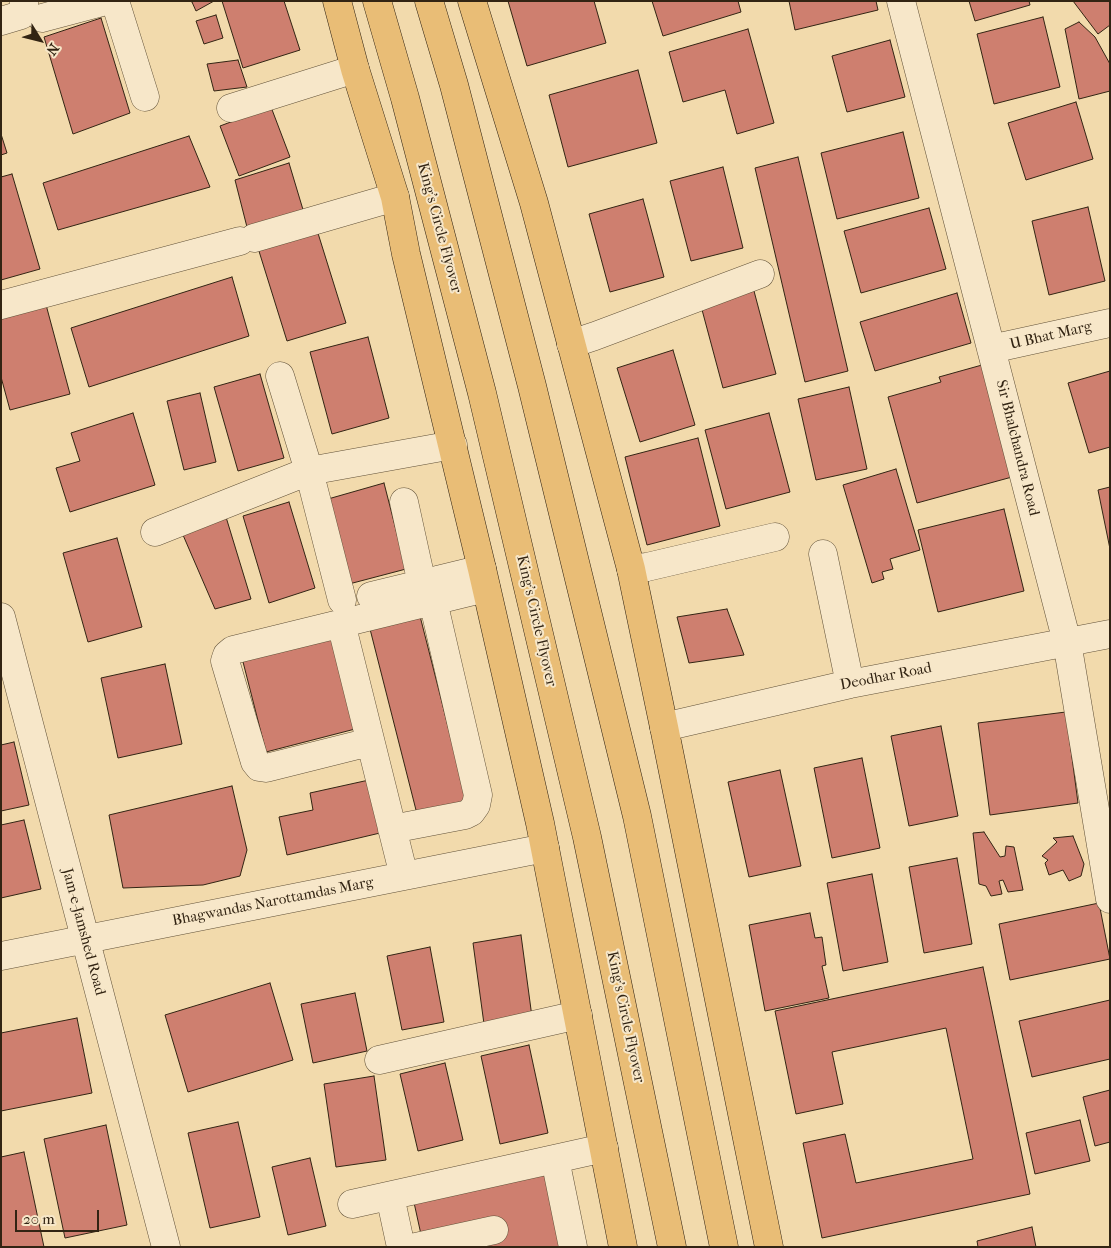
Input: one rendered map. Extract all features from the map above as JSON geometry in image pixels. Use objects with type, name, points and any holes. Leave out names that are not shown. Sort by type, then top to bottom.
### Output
[{"type":"highway","points":[[337,1],[355,69],[394,197],[484,579],[540,823],[623,1247]]},
{"type":"highway","name":"King's Circle Flyover","points":[[377,1],[405,98],[487,412],[587,837],[672,1247]]},
{"type":"highway","points":[[429,1],[456,94],[532,386],[638,816],[724,1247]]},
{"type":"highway","points":[[472,1],[534,203],[631,569],[769,1247]]},
{"type":"street","points":[[1,21],[21,15],[24,11],[106,1]]},
{"type":"street","points":[[115,1],[145,97]]},
{"type":"street","name":"Sir Bhalchandra Road","points":[[901,1],[1067,642],[1110,899]]},
{"type":"street","points":[[231,108],[355,69]]},
{"type":"street","points":[[1,305],[247,240],[394,197]]},
{"type":"street","points":[[571,344],[760,274]]},
{"type":"street","name":"U Bhat Marg","points":[[991,349],[1110,323]]},
{"type":"street","points":[[280,376],[309,471],[370,742],[404,876]]},
{"type":"street","points":[[155,532],[309,471],[453,445]]},
{"type":"street","points":[[392,829],[465,815],[471,812],[476,805],[478,795],[404,502]]},
{"type":"street","points":[[631,569],[647,567],[775,537]]},
{"type":"street","points":[[823,554],[850,684]]},
{"type":"street","points":[[370,742],[266,768],[259,767],[255,762],[225,661],[227,655],[233,650],[342,611],[484,579]]},
{"type":"street","points":[[371,596],[428,593]]},
{"type":"street","name":"Jam-e-Jamshed Road","points":[[2,620],[166,1247]]},
{"type":"street","name":"Deodhar Road","points":[[664,727],[850,684],[1110,634]]},
{"type":"street","name":"Bhagwandas Narottamdas Marg","points":[[1,956],[545,848]]},
{"type":"street","points":[[379,1060],[578,1015]]},
{"type":"street","points":[[352,1204],[604,1148]]},
{"type":"street","points":[[555,1159],[573,1247]]},
{"type":"street","points":[[390,1196],[401,1247]]},
{"type":"street","points":[[416,1247],[494,1230]]},
{"type":"building","points":[[192,1],[214,1],[196,11]]},
{"type":"building","points":[[222,1],[284,1],[300,50],[243,68]]},
{"type":"building","points":[[508,1],[594,1],[606,43],[527,66]]},
{"type":"building","points":[[652,1],[738,1],[741,12],[663,36]]},
{"type":"building","points":[[789,1],[876,1],[878,10],[795,30]]},
{"type":"building","points":[[969,1],[1029,1],[1030,5],[975,21]]},
{"type":"building","points":[[1073,1],[1110,1],[1110,25],[1098,34]]},
{"type":"building","points":[[216,15],[223,38],[204,44],[196,21]]},
{"type":"building","points":[[1043,17],[1060,87],[994,104],[977,34]]},
{"type":"building","points":[[101,18],[130,113],[73,134],[44,37]]},
{"type":"building","points":[[1079,22],[1095,37],[1110,64],[1110,91],[1079,99],[1065,29]]},
{"type":"building","points":[[748,29],[774,123],[737,134],[725,90],[683,102],[669,52]]},
{"type":"building","points":[[890,40],[905,97],[847,112],[832,56]]},
{"type":"building","points":[[238,60],[247,87],[214,91],[207,64]]},
{"type":"building","points":[[638,70],[657,143],[568,167],[549,95]]},
{"type":"building","points":[[1076,102],[1093,159],[1026,180],[1008,123]]},
{"type":"building","points":[[271,107],[290,157],[239,176],[220,126]]},
{"type":"building","points":[[903,132],[919,198],[837,219],[821,153]]},
{"type":"building","points":[[1,134],[7,153],[1,155]]},
{"type":"building","points":[[189,136],[210,187],[58,230],[43,183]]},
{"type":"building","points":[[798,157],[848,371],[805,382],[755,168]]},
{"type":"building","points":[[289,163],[304,213],[248,231],[235,180]]},
{"type":"building","points":[[723,167],[743,248],[691,261],[670,181]]},
{"type":"building","points":[[12,174],[40,269],[1,280],[1,177]]},
{"type":"building","points":[[643,199],[664,277],[610,292],[589,214]]},
{"type":"building","points":[[1088,207],[1105,281],[1049,295],[1032,221]]},
{"type":"building","points":[[929,208],[946,269],[861,293],[844,231]]},
{"type":"building","points":[[317,230],[346,323],[287,341],[258,248]]},
{"type":"building","points":[[232,277],[249,336],[89,387],[71,328]]},
{"type":"building","points":[[754,291],[776,374],[723,388],[701,306]]},
{"type":"building","points":[[957,293],[971,343],[875,371],[860,322]]},
{"type":"building","points":[[45,301],[70,394],[10,410],[1,377],[1,313]]},
{"type":"building","points":[[368,337],[389,418],[332,434],[310,352]]},
{"type":"building","points":[[673,350],[695,425],[640,442],[617,368]]},
{"type":"building","points":[[982,365],[1012,477],[917,503],[888,397],[941,382],[939,377]]},
{"type":"building","points":[[1110,371],[1110,447],[1089,453],[1068,383]]},
{"type":"building","points":[[260,374],[284,458],[238,471],[214,387]]},
{"type":"building","points":[[849,387],[867,469],[816,480],[798,399]]},
{"type":"building","points":[[200,393],[216,462],[184,470],[167,401]]},
{"type":"building","points":[[133,413],[155,485],[70,512],[56,468],[80,461],[71,433]]},
{"type":"building","points":[[769,413],[790,492],[726,509],[705,430]]},
{"type":"building","points":[[698,438],[720,526],[647,545],[625,457]]},
{"type":"building","points":[[896,469],[920,550],[890,559],[893,569],[882,572],[884,579],[872,583],[843,485]]},
{"type":"building","points":[[384,483],[406,569],[349,584],[328,499]]},
{"type":"building","points":[[1110,487],[1110,549],[1098,490]]},
{"type":"building","points":[[289,502],[315,588],[269,603],[243,516]]},
{"type":"building","points":[[1004,509],[1024,591],[938,612],[918,530]]},
{"type":"building","points":[[226,517],[251,599],[215,609],[183,535]]},
{"type":"building","points":[[117,538],[142,627],[88,642],[63,553]]},
{"type":"building","points":[[727,609],[744,655],[689,663],[677,617]]},
{"type":"building","points":[[420,616],[467,801],[417,814],[370,629]]},
{"type":"building","points":[[333,629],[359,728],[266,752],[241,654]]},
{"type":"building","points":[[165,664],[182,744],[118,758],[101,678]]},
{"type":"building","points":[[1066,712],[1078,803],[990,815],[978,723]]},
{"type":"building","points":[[941,726],[958,816],[909,826],[891,736]]},
{"type":"building","points":[[14,742],[29,805],[1,811],[1,745]]},
{"type":"building","points":[[862,758],[880,848],[832,858],[814,768]]},
{"type":"building","points":[[780,770],[801,866],[749,877],[728,782]]},
{"type":"building","points":[[369,780],[380,833],[287,855],[279,817],[313,810],[310,793]]},
{"type":"building","points":[[232,786],[247,850],[240,876],[203,885],[123,888],[109,815]]},
{"type":"building","points":[[24,820],[41,889],[1,898],[1,825]]},
{"type":"building","points":[[984,832],[1000,857],[1005,856],[1006,846],[1014,847],[1023,890],[1008,892],[1003,880],[999,881],[1002,894],[991,896],[986,886],[979,884],[973,833]]},
{"type":"building","points":[[1073,836],[1084,864],[1081,876],[1069,881],[1063,870],[1049,875],[1045,863],[1048,860],[1042,856],[1057,842],[1053,838]]},
{"type":"building","points":[[957,858],[972,944],[924,953],[909,867]]},
{"type":"building","points":[[872,874],[888,962],[843,971],[827,883]]},
{"type":"building","points":[[1099,903],[1110,959],[1010,980],[999,924]]},
{"type":"building","points":[[810,913],[815,938],[822,937],[826,965],[822,966],[829,998],[765,1011],[749,925]]},
{"type":"building","points":[[521,935],[532,1017],[484,1024],[473,943]]},
{"type":"building","points":[[430,947],[444,1022],[402,1030],[387,956]]},
{"type":"building","points":[[983,967],[1030,1194],[822,1238],[803,1143],[845,1134],[856,1183],[973,1159],[946,1028],[832,1052],[843,1104],[796,1114],[775,1011]]},
{"type":"building","points":[[270,983],[293,1060],[188,1092],[165,1015]]},
{"type":"building","points":[[355,993],[367,1051],[313,1063],[301,1004]]},
{"type":"building","points":[[1110,1000],[1110,1059],[1032,1077],[1019,1021]]},
{"type":"building","points":[[77,1018],[92,1093],[1,1111],[1,1033]]},
{"type":"building","points":[[529,1045],[548,1133],[500,1144],[481,1056]]},
{"type":"building","points":[[445,1063],[463,1140],[418,1151],[400,1074]]},
{"type":"building","points":[[374,1076],[386,1160],[336,1167],[324,1084]]},
{"type":"building","points":[[1110,1090],[1110,1142],[1095,1146],[1083,1097]]},
{"type":"building","points":[[1080,1120],[1090,1161],[1035,1174],[1026,1133]]},
{"type":"building","points":[[238,1122],[260,1217],[210,1228],[188,1133]]},
{"type":"building","points":[[106,1125],[127,1225],[65,1238],[44,1139]]},
{"type":"building","points":[[24,1152],[44,1247],[1,1247],[1,1157]]},
{"type":"building","points":[[310,1158],[326,1226],[288,1235],[272,1167]]},
{"type":"building","points":[[544,1169],[561,1247],[454,1247],[422,1239],[413,1198]]},
{"type":"building","points":[[1032,1227],[1036,1247],[978,1247],[977,1241]]}]
